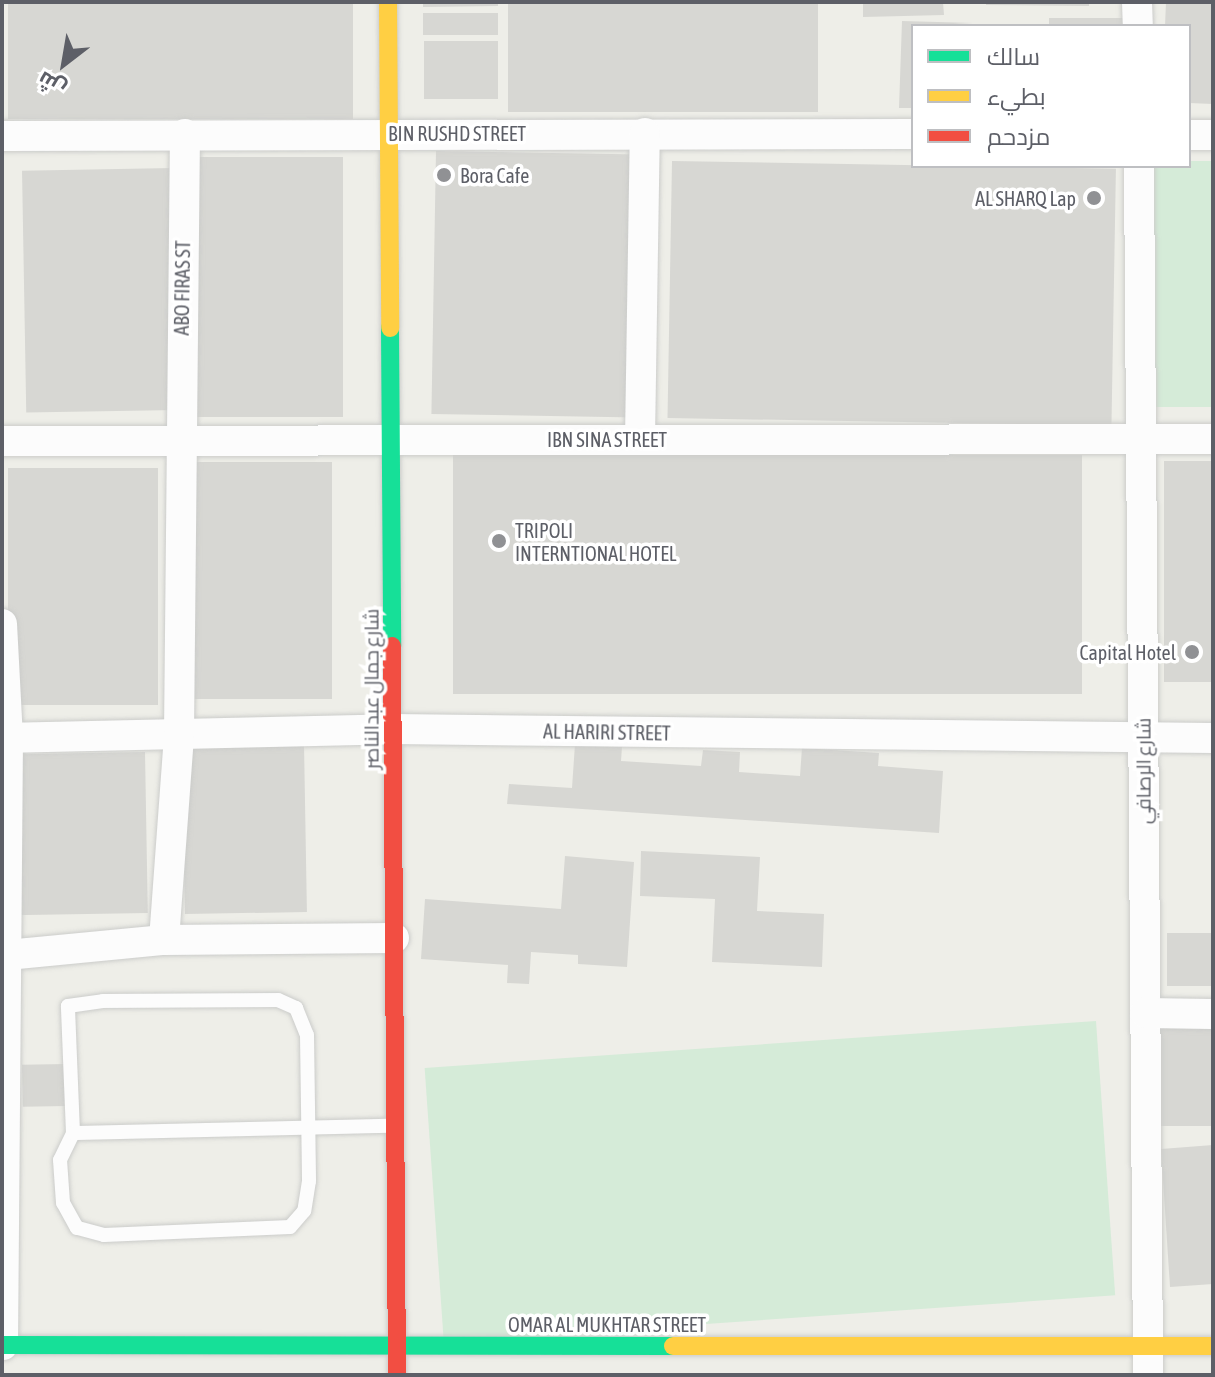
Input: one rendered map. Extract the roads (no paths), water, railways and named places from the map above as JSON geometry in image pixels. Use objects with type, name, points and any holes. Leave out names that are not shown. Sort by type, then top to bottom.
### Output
[{"type":"street","name":"شارع جمال عبدالناصر","points":[[388,2],[397,1375]]},
{"type":"street","points":[[1137,2],[1138,24]]},
{"type":"street","points":[[640,439],[645,133]]},
{"type":"street","name":"ABO FIRAS ST","points":[[164,940],[179,734],[179,442],[185,134]]},
{"type":"street","name":"BIN RUSHD STREET","points":[[2,136],[911,134]]},
{"type":"street","points":[[1191,135],[1213,135]]},
{"type":"street","name":"شارع الرصافي","points":[[1139,168],[1148,1361]]},
{"type":"street","name":"IBN SINA STREET","points":[[2,441],[1213,439]]},
{"type":"street","points":[[2,624],[7,955],[2,1345]]},
{"type":"street","name":"AL HARIRI STREET","points":[[5,738],[393,729],[1143,740],[1213,738]]},
{"type":"street","points":[[7,955],[164,940],[394,938]]},
{"type":"street","points":[[1145,1013],[1213,1014]]},
{"type":"street","name":"OMAR AL MUKHTAR STREET","points":[[2,1345],[397,1348],[1148,1361],[1213,1346]]},
{"type":"lane","points":[[118,1000],[278,1000],[296,1008],[307,1035],[309,1181],[304,1211],[290,1227],[104,1235],[77,1228],[63,1203],[60,1160],[73,1133],[68,1006],[118,1000]]},
{"type":"lane","points":[[73,1133],[397,1126]]},
{"type":"place","name":"Bora Cafe","points":[[444,175]]},
{"type":"place","name":"AL SHARQ Lap","points":[[1094,198]]},
{"type":"place","name":"TRIPOLI INTERNTIONAL HOTEL","points":[[499,541]]},
{"type":"place","name":"Capital Hotel","points":[[1192,652]]}]
